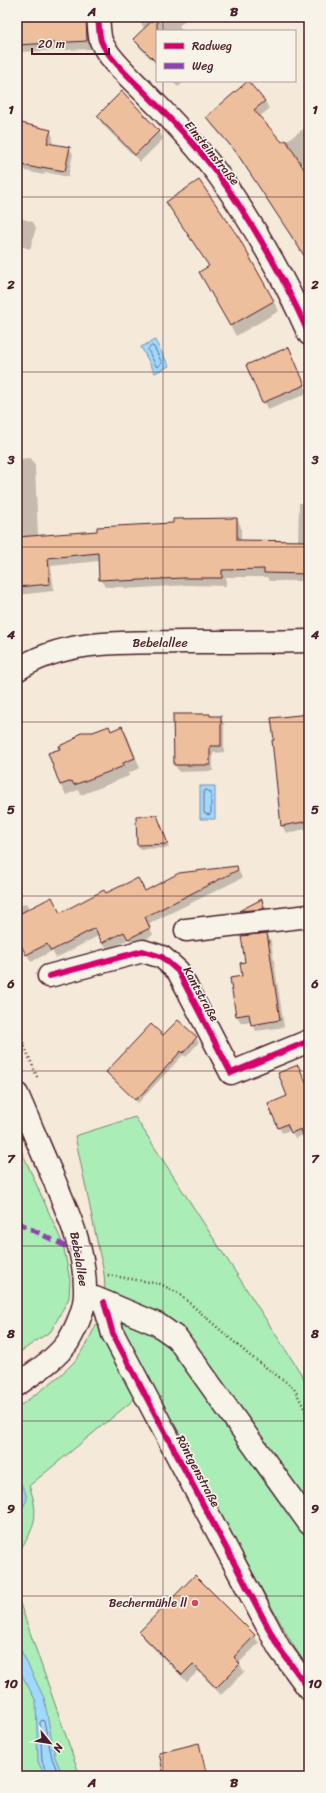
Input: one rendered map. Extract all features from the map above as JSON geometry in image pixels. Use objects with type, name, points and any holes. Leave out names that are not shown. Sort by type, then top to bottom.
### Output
[{"type":"street","name":"Einsteinstraße","points":[[98,17],[101,41],[106,50],[129,77],[184,134],[216,173],[247,217],[294,301],[309,334]]},
{"type":"street","name":"Bebelallee","points":[[17,670],[44,656],[58,651],[91,645],[148,642],[309,641]]},
{"type":"street","points":[[186,930],[309,916]]},
{"type":"street","name":"Kantstraße","points":[[49,976],[143,951],[162,957],[178,971],[231,1073],[309,1041]]},
{"type":"street","name":"Bebelallee","points":[[17,1094],[74,1225],[81,1254],[95,1298],[75,1328],[68,1342],[48,1362],[17,1385]]},
{"type":"street","points":[[95,1298],[157,1324],[177,1338],[309,1523]]},
{"type":"street","name":"Röntgenstraße","points":[[95,1298],[279,1648],[309,1689]]},
{"type":"path","points":[[105,1275],[160,1284],[178,1293],[249,1355],[294,1388],[307,1414],[309,1413]]},
{"type":"green space","points":[[135,1117],[309,1386],[309,1671],[289,1638],[150,1389],[137,1397],[29,1486],[34,1505],[34,1521],[28,1537],[17,1553],[17,1408],[54,1381],[77,1358],[92,1334],[103,1304],[105,1282],[104,1271],[75,1136]]},
{"type":"green space","points":[[17,1141],[63,1244],[70,1280],[69,1298],[51,1331],[17,1354]]},
{"type":"green space","points":[[17,1595],[80,1776],[17,1776]]},
{"type":"water","points":[[155,340],[169,366],[155,373],[141,347]]},
{"type":"water","points":[[200,786],[215,786],[215,819],[200,819]]},
{"type":"water","points":[[17,1477],[25,1491],[27,1500],[17,1517]]},
{"type":"water","points":[[17,1642],[44,1698],[55,1757],[63,1776],[45,1776],[38,1762],[36,1701],[17,1666]]},
{"type":"building","points":[[17,17],[86,17],[87,41],[17,45]]},
{"type":"building","points":[[156,17],[157,17],[156,62],[133,39]]},
{"type":"building","points":[[247,82],[249,82],[265,101],[254,110],[282,142],[286,140],[309,177],[309,263],[236,152],[206,117]]},
{"type":"building","points":[[122,91],[159,131],[135,155],[97,116]]},
{"type":"building","points":[[17,122],[51,130],[47,143],[70,147],[65,171],[41,167],[41,169],[22,165],[17,158]]},
{"type":"building","points":[[199,180],[239,238],[274,301],[230,326],[199,272],[209,266],[166,202]]},
{"type":"building","points":[[289,347],[305,385],[262,403],[246,365]]},
{"type":"building","points":[[237,518],[237,540],[309,541],[309,574],[264,573],[264,569],[222,570],[222,578],[120,581],[120,579],[99,580],[98,553],[48,558],[50,584],[17,587],[17,537],[97,531],[97,527],[173,523],[173,519]]},
{"type":"building","points":[[173,714],[210,714],[210,716],[221,716],[221,746],[210,746],[210,765],[174,765]]},
{"type":"building","points":[[309,714],[309,821],[281,826],[271,718]]},
{"type":"building","points":[[109,726],[111,731],[122,726],[135,758],[123,763],[124,766],[74,785],[72,781],[60,785],[48,753],[60,749],[59,746],[73,740],[81,732],[93,732]]},
{"type":"building","points":[[157,815],[168,844],[137,845],[136,816]]},
{"type":"building","points":[[237,866],[238,870],[145,917],[150,928],[128,939],[124,932],[102,943],[95,928],[51,951],[47,944],[26,955],[17,937],[17,915],[52,897],[60,913],[104,890],[106,893],[138,878],[145,891],[179,873]]},
{"type":"building","points":[[262,899],[264,909],[239,911]]},
{"type":"building","points":[[267,933],[280,1020],[251,1025],[249,1014],[236,1016],[230,978],[242,976],[240,963],[245,962],[241,936]]},
{"type":"building","points":[[178,1020],[197,1037],[183,1053],[181,1051],[135,1100],[106,1072],[151,1024],[163,1035]]},
{"type":"building","points":[[298,1065],[309,1087],[308,1148],[301,1129],[291,1133],[287,1124],[278,1128],[268,1104],[287,1096],[278,1073]]},
{"type":"building","name":"Bechermühle ll","points":[[195,1575],[255,1635],[234,1657],[240,1664],[216,1688],[193,1664],[182,1675],[139,1632]]},
{"type":"building","points":[[199,1743],[207,1776],[164,1776],[159,1753]]},
{"type":"marked path","points":[[17,1222],[81,1254]]},
{"type":"cycle path","points":[[98,17],[101,41],[110,56],[193,144],[217,173],[243,211],[267,251],[309,334]]},
{"type":"cycle path","points":[[49,976],[143,951],[162,957],[178,971],[231,1073],[309,1041]]},
{"type":"cycle path","points":[[104,1302],[113,1334],[279,1648],[309,1689]]},
{"type":"place","name":"Bechermühle ll","points":[[195,1603]]}]
